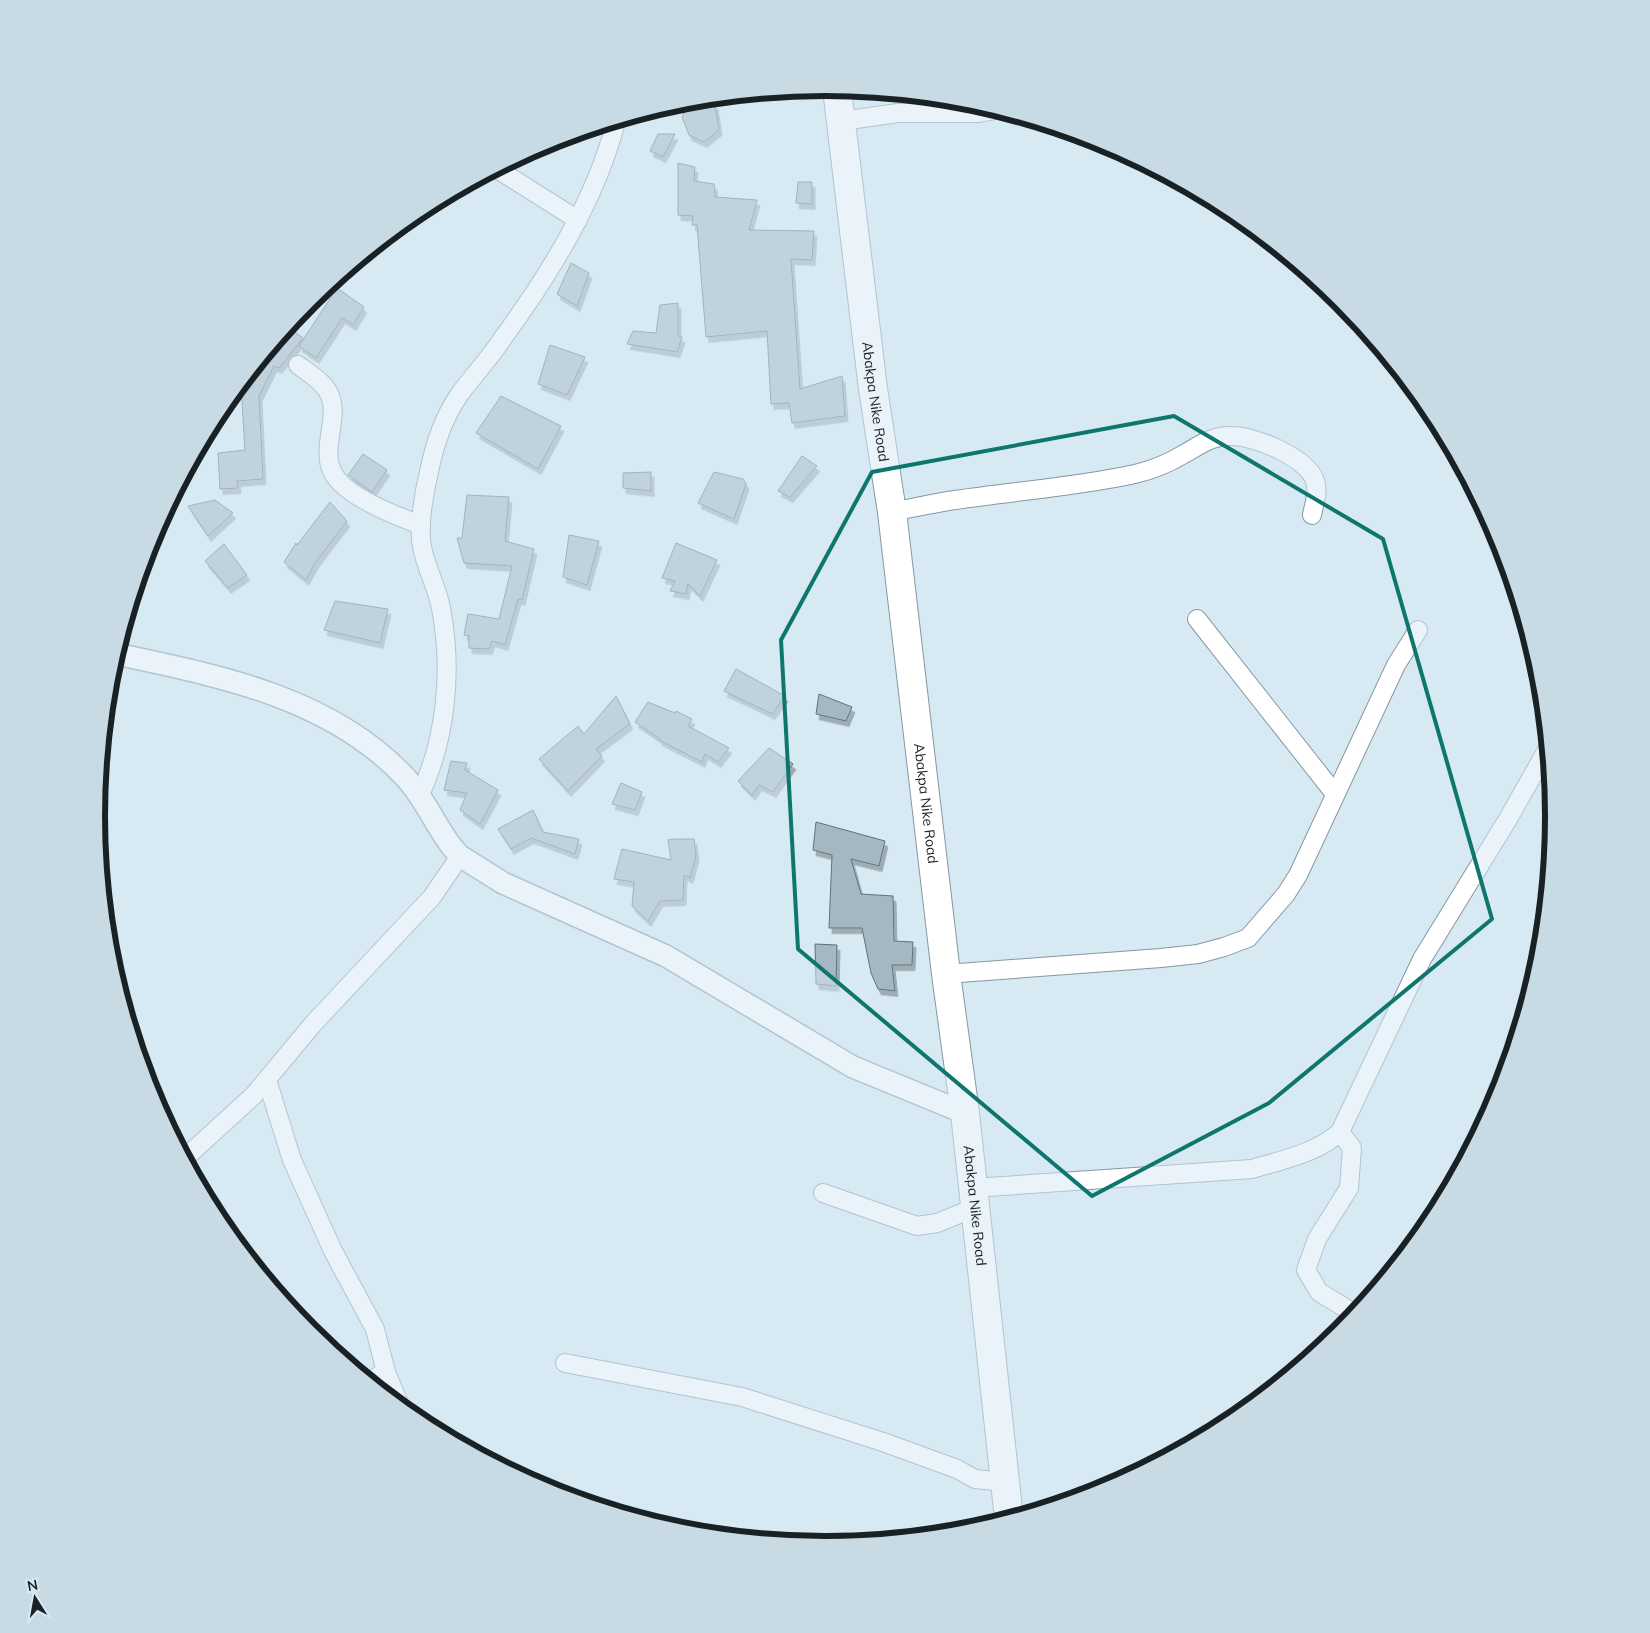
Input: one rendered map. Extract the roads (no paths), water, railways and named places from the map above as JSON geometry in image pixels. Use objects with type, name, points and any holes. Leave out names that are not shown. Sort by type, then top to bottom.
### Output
[{"type":"main road","name":"Abakpa Nike Road","points":[[838,97],[873,389],[892,512],[946,974],[965,1113],[1008,1513]]},
{"type":"street","points":[[842,121],[898,113],[978,113]]},
{"type":"street","points":[[419,797],[428,779],[437,745],[445,693],[443,622],[437,592],[422,549],[421,525],[433,455],[452,407],[504,338],[578,220],[604,166],[614,128]]},
{"type":"street","points":[[503,173],[578,220]]},
{"type":"street","points":[[298,365],[327,388],[332,401],[329,460],[332,472],[340,482],[386,512],[421,525]]},
{"type":"street","points":[[892,512],[953,500],[1058,487],[1135,474],[1156,467],[1204,442],[1232,436],[1249,438],[1289,455],[1310,470],[1316,482],[1316,496],[1312,515]]},
{"type":"street","points":[[1197,619],[1335,794]]},
{"type":"street","points":[[946,974],[1198,954],[1248,938],[1286,894],[1298,875],[1396,666],[1418,630]]},
{"type":"street","points":[[123,656],[189,669],[296,703],[339,724],[365,741],[406,778],[444,836],[460,856],[503,883],[666,956],[853,1067],[965,1113]]},
{"type":"street","points":[[823,1192],[917,1226],[936,1223],[974,1198],[1252,1169],[1332,1140],[1340,1132],[1422,959],[1508,819],[1543,757]]},
{"type":"street","points":[[189,1154],[254,1096],[313,1024],[432,897],[460,856]]},
{"type":"street","points":[[267,1080],[292,1160],[333,1251],[371,1322],[386,1372],[395,1394]]},
{"type":"street","points":[[1340,1132],[1352,1148],[1350,1188],[1318,1239],[1306,1270],[1318,1292],[1349,1310]]},
{"type":"street","points":[[565,1363],[742,1397],[883,1442],[957,1469],[975,1479],[1006,1482]]},
{"type":"street","points":[[375,1378],[386,1372]]}]
